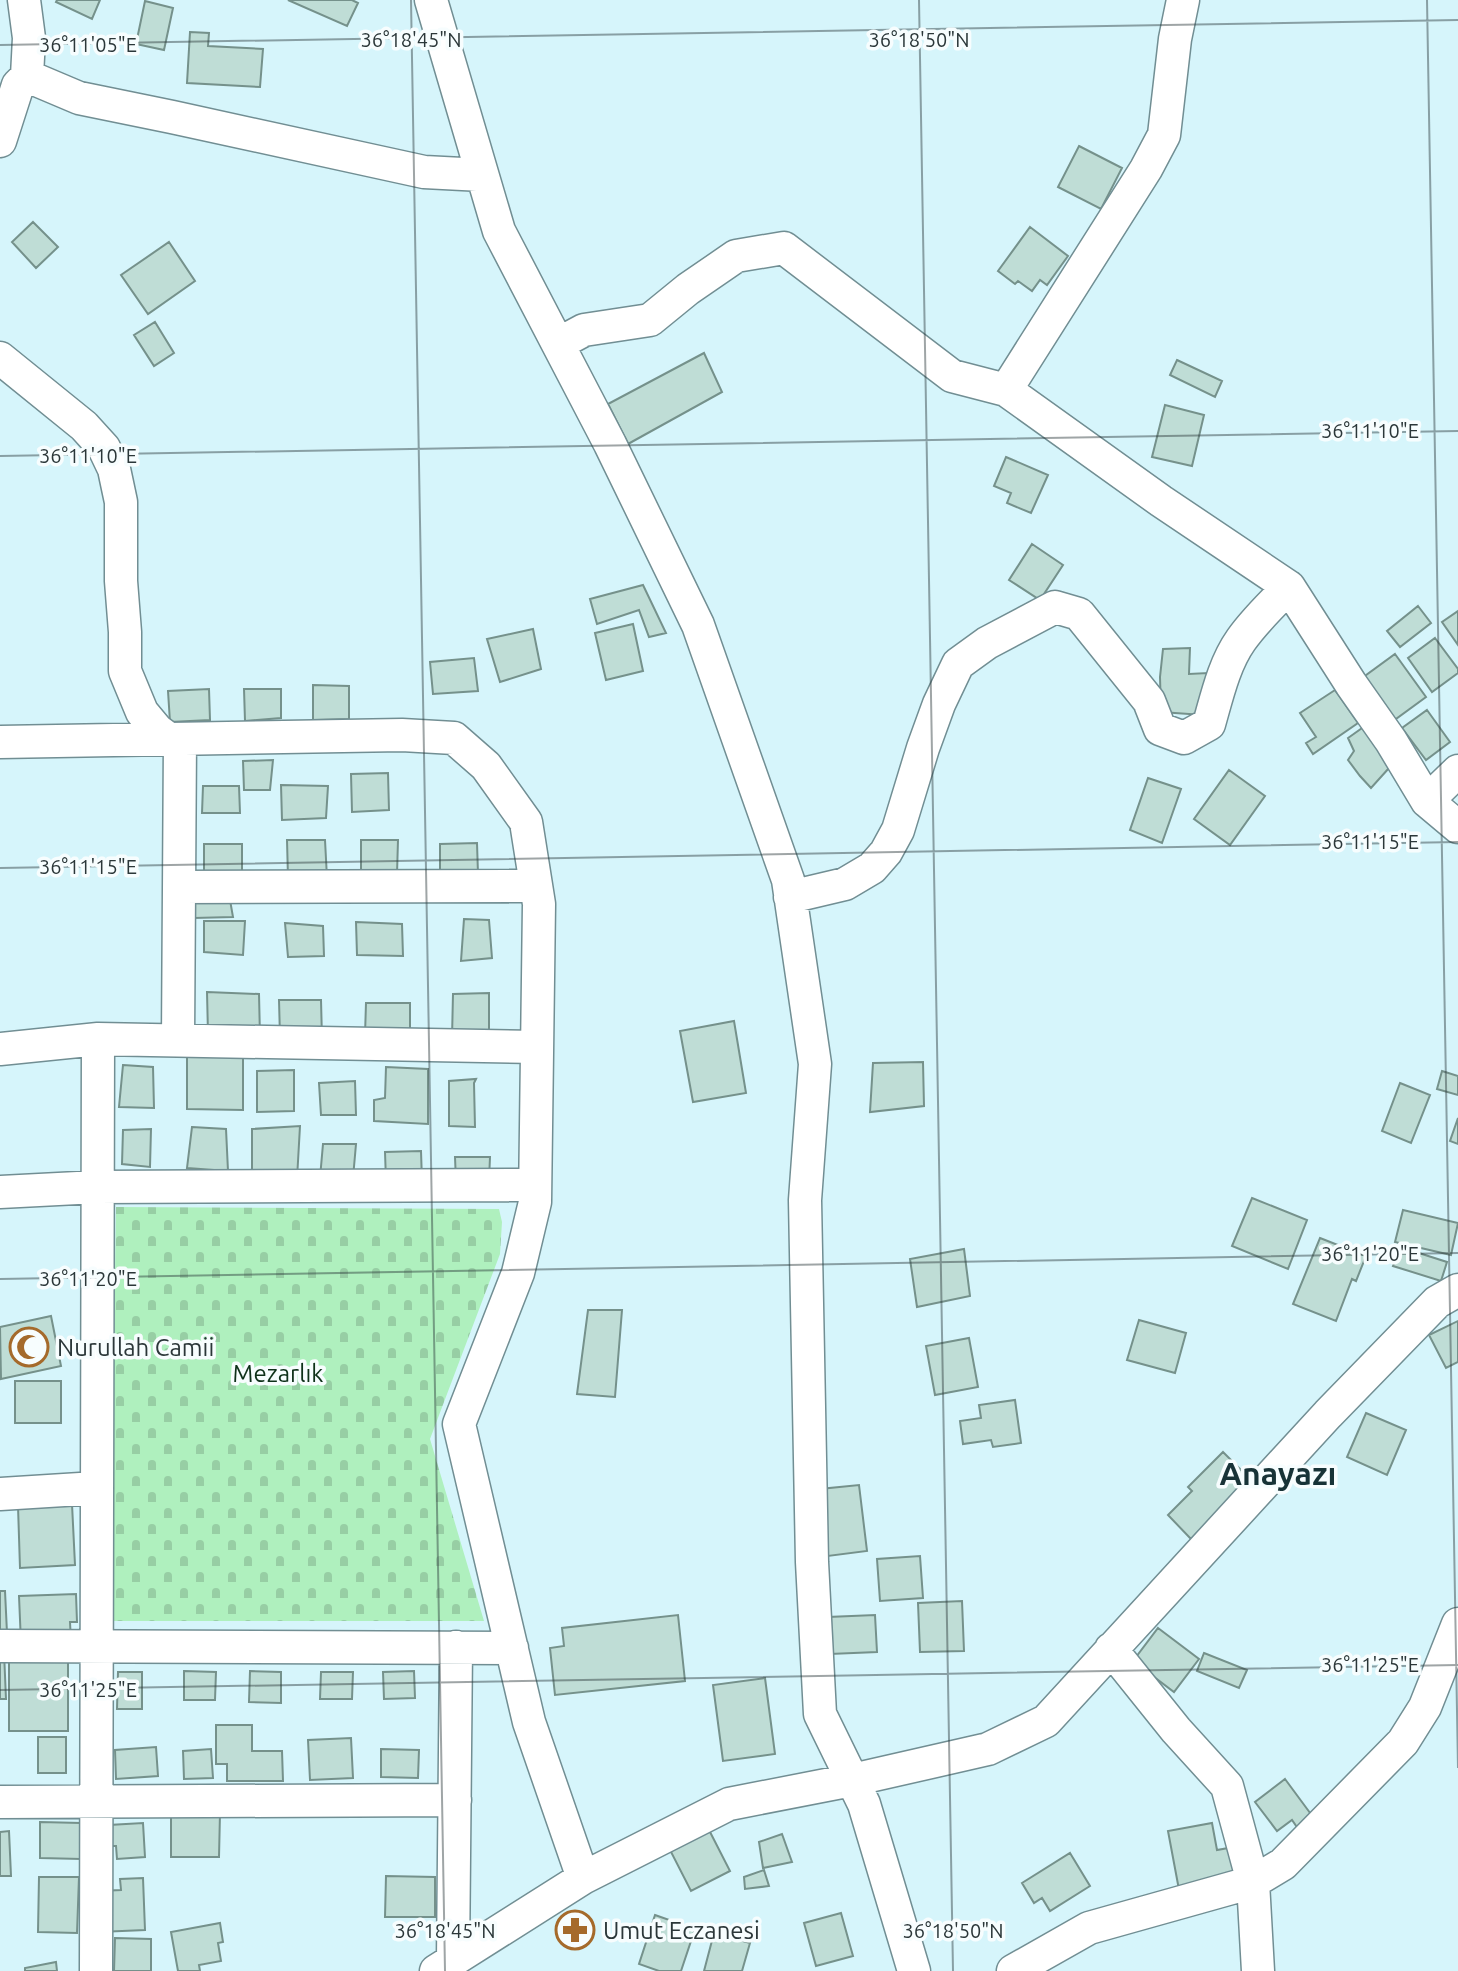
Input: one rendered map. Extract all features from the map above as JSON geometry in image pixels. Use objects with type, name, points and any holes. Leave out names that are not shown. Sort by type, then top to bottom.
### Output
[{"type":"street","points":[[0,141],[18,85],[27,76],[29,38],[24,0]]},
{"type":"street","points":[[431,0],[499,231],[610,444],[698,625],[788,880],[815,1064],[805,1200],[812,1562],[820,1714],[864,1804],[914,1971]]},
{"type":"street","points":[[1006,390],[1146,169],[1164,135],[1175,39],[1183,0]]},
{"type":"street","points":[[27,76],[79,98],[424,172],[482,175]]},
{"type":"street","points":[[558,344],[584,330],[650,320],[736,256],[784,248],[952,376],[1006,390],[1161,501],[1289,587],[1427,801],[1458,827]]},
{"type":"street","points":[[0,358],[84,426],[104,448],[114,469],[121,502],[125,671],[142,712],[157,730],[174,739]]},
{"type":"street","points":[[790,897],[845,884],[872,868],[886,852],[898,830],[939,704],[958,664],[987,643],[1055,607],[1079,614],[1149,701],[1160,729],[1184,738],[1209,724],[1225,672],[1239,642],[1289,587]]},
{"type":"street","points":[[0,742],[402,735],[454,738],[486,766],[526,822],[539,904],[535,1202],[518,1273],[459,1424],[529,1722],[583,1878]]},
{"type":"street","points":[[174,739],[179,887],[178,1040]]},
{"type":"street","points":[[1427,801],[1458,771]]},
{"type":"street","points":[[179,887],[536,886]]},
{"type":"street","points":[[0,1049],[98,1039],[537,1047]]},
{"type":"street","points":[[96,1971],[98,1039]]},
{"type":"street","points":[[0,1192],[97,1187],[535,1185]]},
{"type":"street","points":[[444,1966],[583,1878],[729,1804],[988,1749],[1046,1721],[1328,1414],[1437,1302],[1458,1290]]},
{"type":"street","points":[[0,1494],[96,1488]]},
{"type":"street","points":[[1013,1971],[1089,1928],[1253,1882],[1283,1864],[1403,1742],[1425,1707],[1458,1624]]},
{"type":"street","points":[[0,1646],[512,1648]]},
{"type":"street","points":[[444,1966],[455,1800],[456,1647]]},
{"type":"street","points":[[1111,1649],[1176,1730],[1227,1786],[1253,1882],[1258,1971]]},
{"type":"street","points":[[0,1802],[455,1800]]},
{"type":"green space","name":"Mezarlık","points":[[116,1207],[499,1209],[502,1222],[500,1254],[430,1439],[484,1621],[110,1621]]},
{"type":"building","points":[[57,0],[100,0],[92,19]]},
{"type":"building","points":[[288,0],[352,0],[358,3],[347,26]]},
{"type":"building","points":[[145,1],[173,8],[164,50],[136,44]]},
{"type":"building","points":[[190,32],[209,33],[208,46],[263,49],[260,87],[187,83]]},
{"type":"building","points":[[1079,146],[1122,168],[1101,209],[1058,187]]},
{"type":"building","points":[[33,222],[58,247],[36,268],[12,242]]},
{"type":"building","points":[[1030,227],[1068,256],[1047,285],[1040,280],[1032,291],[1018,281],[1015,284],[998,271]]},
{"type":"building","points":[[169,242],[195,281],[148,314],[121,275]]},
{"type":"building","points":[[155,322],[174,353],[154,366],[134,335]]},
{"type":"building","points":[[704,353],[722,392],[628,444],[608,404]]},
{"type":"building","points":[[1177,360],[1222,381],[1215,397],[1170,375]]},
{"type":"building","points":[[1165,405],[1204,415],[1192,466],[1152,457]]},
{"type":"building","points":[[1006,457],[1048,475],[1031,513],[1007,503],[1011,493],[994,486]]},
{"type":"building","points":[[1032,544],[1063,565],[1040,600],[1009,580]]},
{"type":"building","points":[[643,585],[666,633],[649,637],[639,610],[597,624],[590,599]]},
{"type":"building","points":[[1418,606],[1431,623],[1400,647],[1387,631]]},
{"type":"building","points":[[1458,611],[1458,645],[1442,622]]},
{"type":"building","points":[[633,624],[643,671],[606,680],[595,633]]},
{"type":"building","points":[[533,629],[541,669],[500,682],[487,639]]},
{"type":"building","points":[[1435,638],[1458,673],[1432,692],[1408,658]]},
{"type":"building","points":[[1190,648],[1189,674],[1208,673],[1203,715],[1161,712],[1163,649]]},
{"type":"building","points":[[1395,654],[1426,697],[1389,724],[1358,681]]},
{"type":"building","points":[[474,658],[478,691],[433,694],[430,662]]},
{"type":"building","points":[[313,685],[349,686],[349,719],[313,720]]},
{"type":"building","points":[[209,689],[210,720],[170,722],[168,691]]},
{"type":"building","points":[[244,689],[281,689],[281,718],[245,721]]},
{"type":"building","points":[[1335,690],[1358,723],[1313,754],[1306,743],[1316,737],[1300,713]]},
{"type":"building","points":[[1427,710],[1450,742],[1426,760],[1402,728]]},
{"type":"building","points":[[1365,726],[1389,768],[1371,788],[1348,760],[1354,751],[1348,738]]},
{"type":"building","points":[[273,760],[270,790],[244,790],[243,761]]},
{"type":"building","points":[[1229,770],[1265,796],[1230,845],[1194,819]]},
{"type":"building","points":[[388,773],[389,810],[352,812],[351,774]]},
{"type":"building","points":[[1148,778],[1181,789],[1162,843],[1130,830]]},
{"type":"building","points":[[281,785],[328,786],[326,818],[282,820]]},
{"type":"building","points":[[203,786],[239,786],[240,813],[202,813]]},
{"type":"building","points":[[287,840],[325,840],[327,878],[288,878]]},
{"type":"building","points":[[361,840],[398,840],[397,874],[361,875]]},
{"type":"building","points":[[477,843],[478,874],[440,874],[440,844]]},
{"type":"building","points":[[204,844],[242,844],[242,878],[204,879]]},
{"type":"building","points":[[195,897],[230,900],[233,917],[194,918]]},
{"type":"building","points":[[464,919],[489,920],[492,958],[461,961]]},
{"type":"building","points":[[204,921],[245,921],[243,955],[204,952]]},
{"type":"building","points":[[356,922],[402,924],[403,956],[357,955]]},
{"type":"building","points":[[285,923],[323,926],[324,956],[288,957]]},
{"type":"building","points":[[207,992],[259,994],[260,1037],[208,1034]]},
{"type":"building","points":[[489,993],[489,1039],[452,1038],[453,994]]},
{"type":"building","points":[[279,1000],[321,1000],[322,1039],[280,1037]]},
{"type":"building","points":[[366,1003],[410,1003],[410,1035],[365,1035]]},
{"type":"building","points":[[734,1021],[746,1093],[693,1102],[680,1031]]},
{"type":"building","points":[[187,1050],[243,1051],[243,1110],[187,1109]]},
{"type":"building","points":[[923,1062],[924,1106],[870,1112],[873,1063]]},
{"type":"building","points":[[123,1065],[153,1067],[154,1108],[119,1107]]},
{"type":"building","points":[[386,1067],[428,1069],[428,1124],[374,1121],[374,1100],[385,1098]]},
{"type":"building","points":[[294,1070],[294,1111],[257,1112],[257,1071]]},
{"type":"building","points":[[1442,1071],[1458,1076],[1458,1095],[1437,1089]]},
{"type":"building","points":[[476,1079],[475,1127],[449,1126],[449,1081]]},
{"type":"building","points":[[355,1081],[356,1115],[321,1115],[319,1083]]},
{"type":"building","points":[[1400,1083],[1430,1095],[1411,1143],[1382,1131]]},
{"type":"building","points":[[1458,1118],[1458,1144],[1450,1141]]},
{"type":"building","points":[[300,1126],[297,1179],[252,1177],[252,1129]]},
{"type":"building","points":[[192,1127],[226,1129],[228,1171],[187,1168]]},
{"type":"building","points":[[151,1129],[150,1167],[122,1164],[123,1130]]},
{"type":"building","points":[[323,1144],[356,1144],[353,1178],[320,1178]]},
{"type":"building","points":[[421,1151],[422,1181],[386,1181],[385,1152]]},
{"type":"building","points":[[455,1157],[490,1157],[489,1181],[456,1182]]},
{"type":"building","points":[[1252,1198],[1307,1220],[1288,1269],[1232,1246]]},
{"type":"building","points":[[1403,1210],[1458,1223],[1451,1255],[1395,1242]]},
{"type":"building","points":[[1320,1238],[1366,1256],[1356,1281],[1352,1279],[1336,1321],[1293,1304]]},
{"type":"building","points":[[1400,1247],[1447,1262],[1441,1281],[1393,1266]]},
{"type":"building","points":[[964,1249],[970,1296],[917,1307],[910,1259]]},
{"type":"building","points":[[588,1310],[622,1310],[615,1397],[577,1394]]},
{"type":"building","name":"Nurullah Camii","points":[[51,1316],[61,1366],[1,1379],[0,1327]]},
{"type":"building","points":[[1139,1320],[1186,1333],[1175,1373],[1127,1360]]},
{"type":"building","points":[[1458,1321],[1458,1362],[1446,1368],[1429,1335]]},
{"type":"building","points":[[969,1338],[978,1387],[935,1395],[926,1346]]},
{"type":"building","points":[[15,1381],[61,1381],[61,1423],[15,1423]]},
{"type":"building","points":[[1015,1400],[1021,1443],[993,1447],[991,1440],[963,1444],[960,1421],[981,1418],[979,1405]]},
{"type":"building","points":[[1366,1413],[1406,1430],[1387,1475],[1347,1457]]},
{"type":"building","points":[[1223,1452],[1250,1479],[1191,1539],[1168,1515],[1192,1491],[1188,1487]]},
{"type":"building","points":[[859,1485],[867,1551],[828,1556],[820,1489]]},
{"type":"building","points":[[72,1504],[75,1565],[20,1568],[18,1506]]},
{"type":"building","points":[[920,1556],[923,1598],[880,1601],[877,1559]]},
{"type":"building","points":[[0,1591],[5,1591],[7,1633],[0,1633]]},
{"type":"building","points":[[76,1594],[77,1622],[70,1622],[71,1642],[21,1643],[19,1596]]},
{"type":"building","points":[[962,1601],[964,1651],[920,1652],[918,1603]]},
{"type":"building","points":[[678,1615],[685,1681],[555,1695],[550,1648],[564,1646],[562,1628]]},
{"type":"building","points":[[875,1615],[877,1652],[830,1654],[828,1617]]},
{"type":"building","points":[[1158,1628],[1199,1659],[1174,1692],[1133,1661]]},
{"type":"building","points":[[0,1652],[4,1652],[6,1699],[0,1699]]},
{"type":"building","points":[[1204,1653],[1247,1670],[1239,1688],[1197,1671]]},
{"type":"building","points":[[9,1655],[68,1655],[68,1731],[9,1731]]},
{"type":"building","points":[[184,1671],[216,1672],[215,1700],[184,1700]]},
{"type":"building","points":[[250,1671],[281,1672],[281,1703],[249,1702]]},
{"type":"building","points":[[414,1671],[415,1698],[384,1699],[383,1672]]},
{"type":"building","points":[[118,1672],[142,1672],[142,1709],[117,1709]]},
{"type":"building","points":[[321,1672],[353,1672],[352,1699],[320,1699]]},
{"type":"building","points":[[765,1678],[775,1754],[723,1761],[713,1685]]},
{"type":"building","points":[[216,1725],[252,1725],[252,1751],[282,1751],[283,1781],[227,1781],[227,1764],[216,1764]]},
{"type":"building","points":[[38,1737],[66,1737],[66,1773],[38,1773]]},
{"type":"building","points":[[351,1738],[353,1778],[310,1780],[308,1740]]},
{"type":"building","points":[[156,1747],[158,1776],[116,1779],[115,1750]]},
{"type":"building","points":[[211,1749],[213,1778],[184,1779],[183,1751]]},
{"type":"building","points":[[381,1749],[419,1750],[418,1778],[381,1777]]},
{"type":"building","points":[[1285,1779],[1316,1821],[1301,1833],[1292,1820],[1277,1831],[1255,1802]]},
{"type":"building","points":[[171,1813],[220,1813],[219,1857],[171,1857]]},
{"type":"building","points":[[40,1822],[81,1823],[81,1859],[40,1858]]},
{"type":"building","points":[[143,1823],[145,1857],[117,1859],[116,1846],[110,1846],[109,1825]]},
{"type":"building","points":[[1212,1823],[1217,1850],[1234,1847],[1241,1884],[1180,1895],[1168,1831]]},
{"type":"building","points":[[708,1828],[730,1871],[691,1891],[669,1848]]},
{"type":"building","points":[[9,1831],[11,1876],[0,1876],[0,1832]]},
{"type":"building","points":[[782,1834],[792,1862],[763,1868],[759,1842]]},
{"type":"building","points":[[1070,1853],[1090,1886],[1050,1911],[1042,1898],[1034,1903],[1022,1883]]},
{"type":"building","points":[[764,1870],[769,1886],[745,1889],[744,1877]]},
{"type":"building","points":[[386,1876],[435,1877],[435,1917],[385,1917]]},
{"type":"building","points":[[39,1877],[79,1877],[77,1933],[38,1932]]},
{"type":"building","points":[[143,1878],[145,1930],[99,1932],[98,1891],[121,1890],[120,1879]]},
{"type":"building","points":[[841,1913],[853,1956],[816,1966],[804,1923]]},
{"type":"building","points":[[655,1915],[695,1929],[681,1971],[659,1971],[639,1964]]},
{"type":"building","points":[[220,1923],[223,1942],[218,1943],[221,1961],[199,1965],[200,1971],[178,1971],[171,1932]]},
{"type":"building","points":[[714,1933],[750,1943],[742,1971],[704,1971]]},
{"type":"building","points":[[115,1938],[151,1939],[151,1971],[114,1971]]},
{"type":"building","points":[[56,1962],[57,1971],[25,1971],[25,1968]]},
{"type":"place","name":"Nurullah Camii","points":[[29,1347]]},
{"type":"place","name":"Umut Eczanesi","points":[[575,1930]]},
{"type":"district","name":"Anayazı","points":[[1278,1473]]}]
